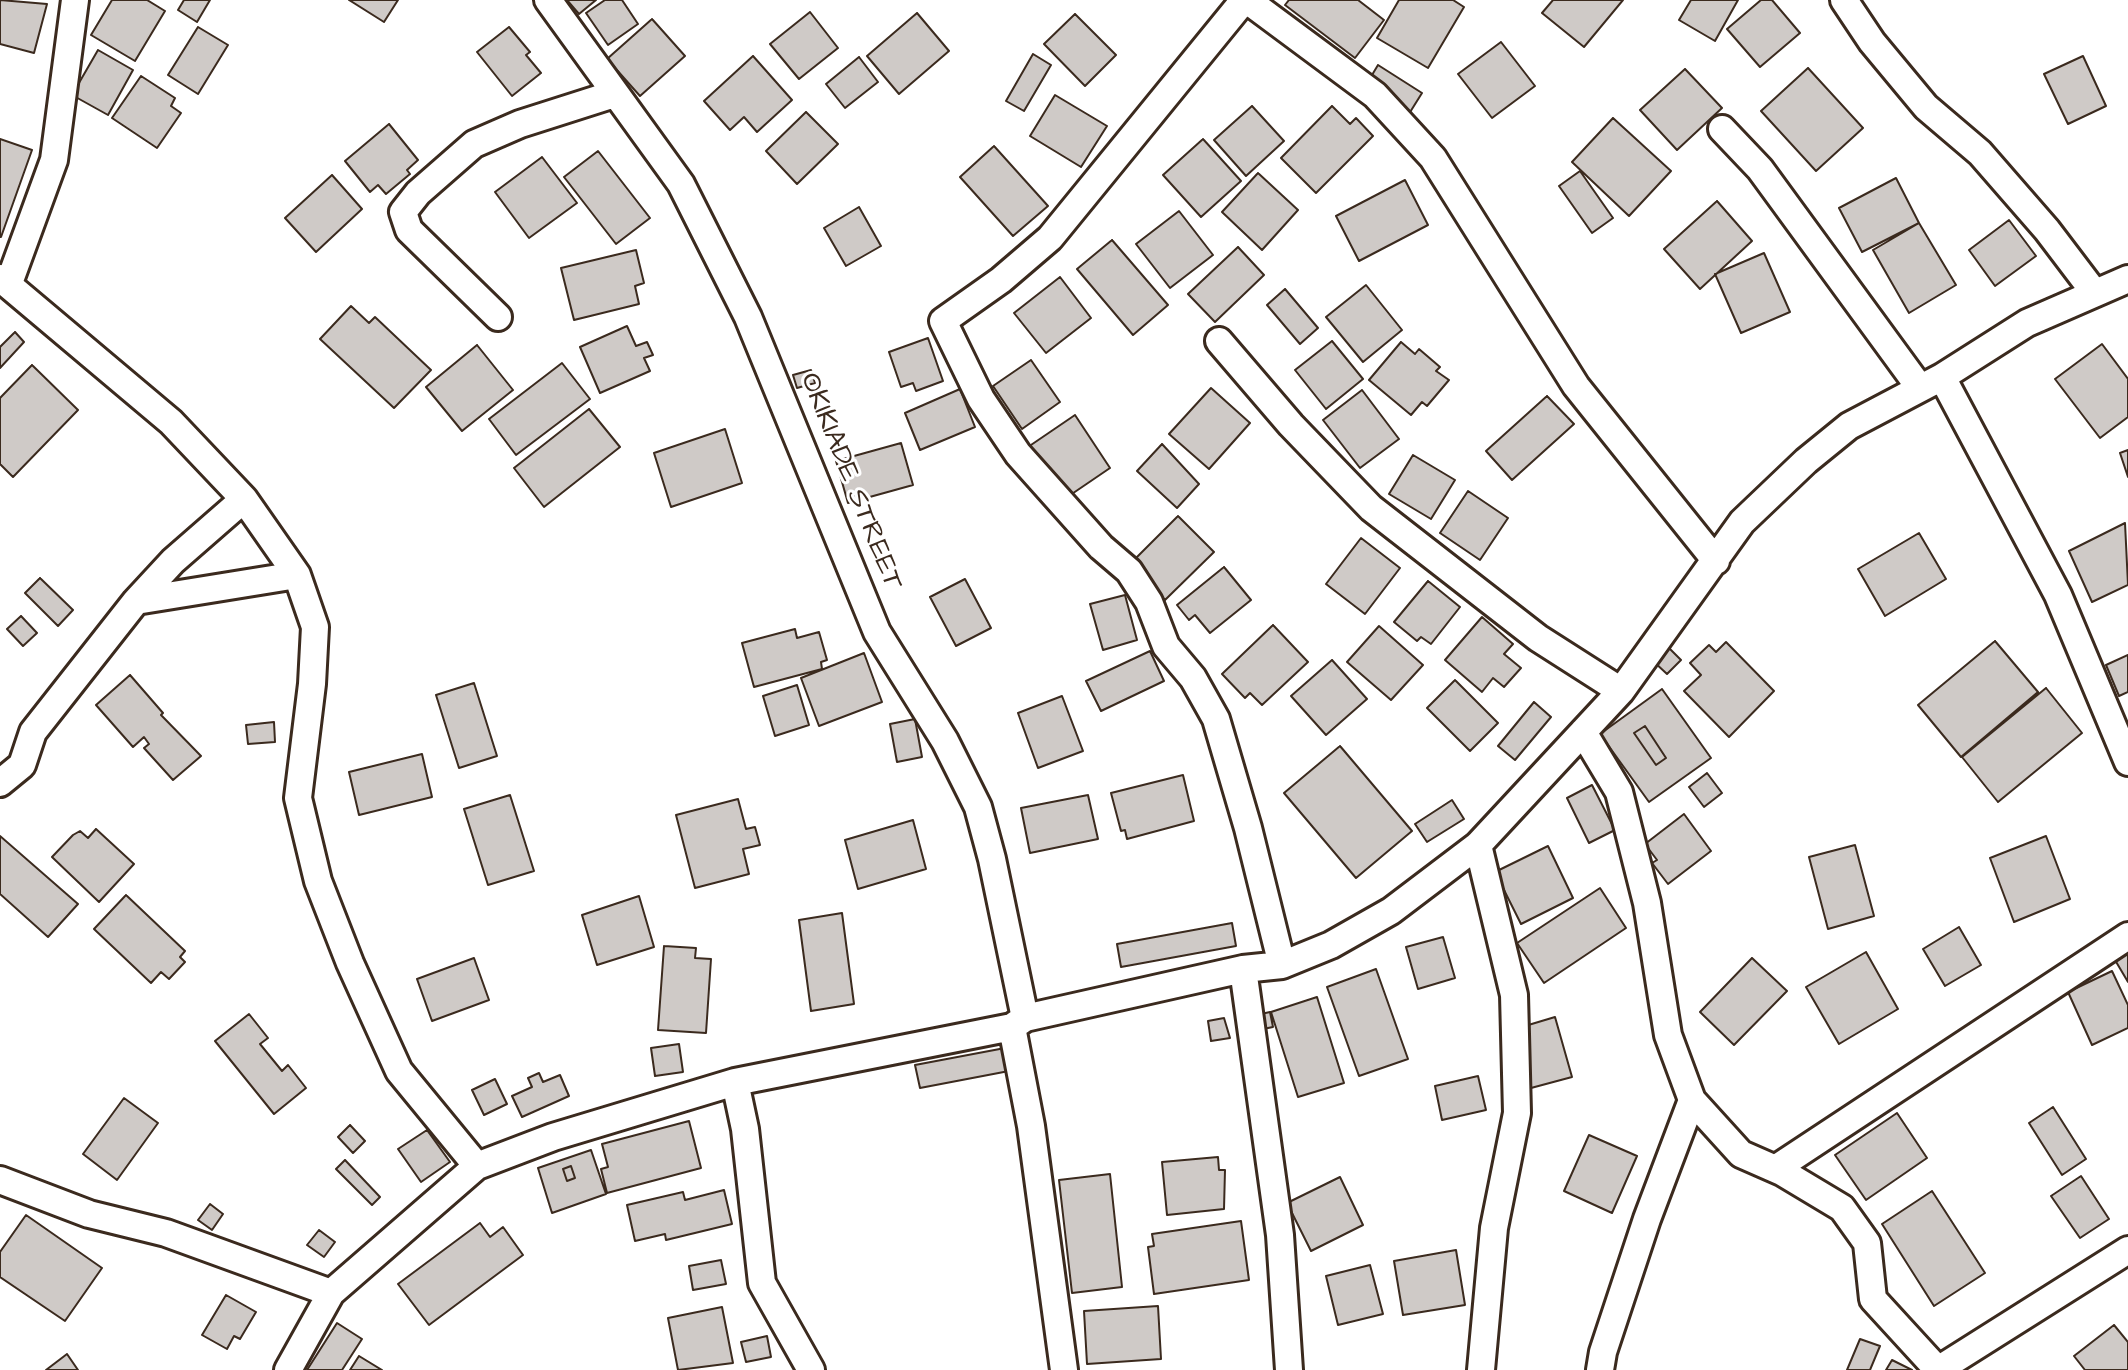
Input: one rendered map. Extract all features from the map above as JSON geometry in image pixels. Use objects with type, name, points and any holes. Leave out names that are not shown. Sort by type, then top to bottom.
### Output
[{"type":"street","points":[[75,0],[54,160],[4,280],[171,422],[244,499],[297,575],[315,627],[312,684],[298,798],[318,881],[350,963],[399,1071],[477,1166]]},
{"type":"street","name":"OKIKIADE STREET","points":[[548,0],[688,197],[748,317],[877,632],[945,741],[978,807],[1018,1022],[1064,1370]]},
{"type":"street","points":[[1282,965],[1248,828],[1216,719],[1193,678],[1166,646],[1149,602],[1129,571],[1101,547],[1011,443],[981,399],[943,321],[1001,280],[1050,238],[1245,0],[1375,95],[1433,158],[1576,386],[1716,561]]},
{"type":"street","points":[[1844,0],[1872,42],[1926,107],[1980,153],[2047,230],[2094,292]]},
{"type":"street","points":[[498,317],[409,230],[403,212],[418,193],[474,144],[520,124],[614,94]]},
{"type":"street","points":[[1722,129],[1760,169],[1931,382],[2058,595],[2128,762]]},
{"type":"street","points":[[288,1370],[331,1293],[477,1166],[553,1137],[735,1082],[1018,1022],[1243,969],[1282,965],[1331,945],[1391,911],[1478,845],[1621,691],[1742,522],[1806,461],[1849,426],[1931,382],[2027,323],[2128,279]]},
{"type":"street","points":[[1219,341],[1291,425],[1371,508],[1538,638],[1621,691]]},
{"type":"street","points":[[0,783],[22,765],[33,732],[136,601],[173,561],[244,499]]},
{"type":"street","points":[[136,601],[297,575]]},
{"type":"street","points":[[1583,732],[1619,792],[1647,903],[1668,1035],[1692,1100],[1741,1154],[1775,1169],[1842,1208],[1867,1243],[1873,1299],[1938,1370],[2128,1250]]},
{"type":"street","points":[[1478,845],[1514,995],[1517,1113],[1494,1228],[1481,1370]]},
{"type":"street","points":[[1775,1169],[2128,936]]},
{"type":"street","points":[[1243,969],[1280,1235],[1289,1370]]},
{"type":"street","points":[[735,1082],[745,1129],[762,1283],[811,1370]]},
{"type":"street","points":[[1600,1370],[1603,1352],[1647,1219],[1692,1100]]},
{"type":"street","points":[[0,1180],[89,1214],[166,1233],[331,1293]]},
{"type":"building","points":[[0,0],[47,4],[34,53],[0,44]]},
{"type":"building","points":[[112,0],[147,0],[165,11],[135,61],[91,35]]},
{"type":"building","points":[[184,0],[210,0],[197,22],[178,10]]},
{"type":"building","points":[[349,0],[398,0],[384,22]]},
{"type":"building","points":[[567,0],[596,0],[579,14]]},
{"type":"building","points":[[605,0],[622,0],[638,24],[608,45],[586,13]]},
{"type":"building","points":[[1289,0],[1358,0],[1384,20],[1355,58],[1285,5]]},
{"type":"building","points":[[1399,0],[1453,0],[1464,7],[1428,68],[1377,38]]},
{"type":"building","points":[[1553,0],[1623,0],[1584,47],[1542,13]]},
{"type":"building","points":[[1691,0],[1738,0],[1715,41],[1679,20]]},
{"type":"building","points":[[1761,0],[1772,0],[1800,33],[1760,67],[1727,29]]},
{"type":"building","points":[[810,12],[838,48],[799,79],[770,44]]},
{"type":"building","points":[[917,13],[949,51],[899,94],[867,56]]},
{"type":"building","points":[[1075,14],[1116,55],[1085,86],[1044,44]]},
{"type":"building","points":[[652,19],[685,56],[640,96],[607,59]]},
{"type":"building","points":[[198,27],[228,45],[198,94],[168,75]]},
{"type":"building","points":[[509,27],[530,52],[526,55],[541,73],[512,96],[477,52]]},
{"type":"building","points":[[1501,42],[1535,86],[1492,118],[1458,74]]},
{"type":"building","points":[[98,50],[133,70],[108,115],[72,95]]},
{"type":"building","points":[[1033,54],[1051,65],[1024,111],[1006,101]]},
{"type":"building","points":[[753,56],[792,100],[757,132],[744,117],[730,130],[704,101]]},
{"type":"building","points":[[2083,56],[2106,106],[2068,124],[2044,74]]},
{"type":"building","points":[[859,57],[878,82],[845,108],[826,84]]},
{"type":"building","points":[[1378,65],[1422,93],[1407,117],[1363,90]]},
{"type":"building","points":[[1808,68],[1863,128],[1816,171],[1761,111]]},
{"type":"building","points":[[1685,69],[1722,108],[1677,150],[1640,110]]},
{"type":"building","points":[[141,76],[175,98],[171,106],[181,113],[157,148],[112,118]]},
{"type":"building","points":[[1055,95],[1107,126],[1081,167],[1030,136]]},
{"type":"building","points":[[1252,106],[1284,141],[1246,176],[1214,140]]},
{"type":"building","points":[[1332,106],[1350,124],[1356,118],[1373,136],[1316,193],[1281,158]]},
{"type":"building","points":[[806,112],[838,144],[797,184],[766,151]]},
{"type":"building","points":[[1613,118],[1671,171],[1629,216],[1572,162]]},
{"type":"building","points":[[389,124],[418,160],[407,170],[410,174],[386,194],[378,185],[370,192],[345,161]]},
{"type":"building","points":[[0,139],[32,150],[1,237],[0,237]]},
{"type":"building","points":[[1203,139],[1241,181],[1201,217],[1163,175]]},
{"type":"building","points":[[994,146],[1048,206],[1013,236],[960,177]]},
{"type":"building","points":[[598,151],[650,218],[616,244],[564,177]]},
{"type":"building","points":[[542,157],[577,203],[529,238],[495,192]]},
{"type":"building","points":[[1580,171],[1613,218],[1592,233],[1559,186]]},
{"type":"building","points":[[1258,173],[1298,210],[1262,250],[1222,212]]},
{"type":"building","points":[[332,175],[362,209],[316,252],[285,218]]},
{"type":"building","points":[[1896,178],[1919,223],[1862,252],[1839,208]]},
{"type":"building","points":[[1405,180],[1428,225],[1359,261],[1336,216]]},
{"type":"building","points":[[1717,201],[1752,241],[1700,289],[1664,249]]},
{"type":"building","points":[[859,207],[881,246],[846,266],[824,228]]},
{"type":"building","points":[[1179,211],[1213,255],[1170,288],[1136,244]]},
{"type":"building","points":[[2009,220],[2036,256],[1995,286],[1969,250]]},
{"type":"building","points":[[1919,223],[1956,285],[1909,313],[1873,250]]},
{"type":"building","points":[[1112,240],[1168,305],[1133,335],[1077,269]]},
{"type":"building","points":[[1238,247],[1264,275],[1215,322],[1188,294]]},
{"type":"building","points":[[636,250],[644,283],[635,286],[639,304],[574,320],[561,268]]},
{"type":"building","points":[[1764,253],[1790,312],[1741,333],[1715,274]]},
{"type":"building","points":[[1060,277],[1091,318],[1046,353],[1014,313]]},
{"type":"building","points":[[1366,285],[1402,330],[1363,362],[1326,317]]},
{"type":"building","points":[[1285,289],[1318,328],[1300,344],[1267,305]]},
{"type":"building","points":[[351,306],[369,323],[375,317],[431,370],[394,408],[320,339]]},
{"type":"building","points":[[627,326],[636,346],[647,342],[653,355],[644,358],[650,371],[600,393],[580,347]]},
{"type":"building","points":[[15,332],[24,342],[0,368],[0,347]]},
{"type":"building","points":[[928,338],[943,381],[916,391],[913,383],[901,387],[889,352]]},
{"type":"building","points":[[1332,341],[1363,379],[1326,409],[1295,370]]},
{"type":"building","points":[[1401,342],[1415,354],[1419,349],[1440,367],[1436,371],[1449,380],[1427,406],[1422,402],[1411,415],[1369,380]]},
{"type":"building","points":[[2102,344],[2128,379],[2128,417],[2100,438],[2055,379]]},
{"type":"building","points":[[477,345],[513,390],[462,431],[426,387]]},
{"type":"building","points":[[1031,360],[1060,402],[1022,429],[993,386]]},
{"type":"building","points":[[562,363],[590,399],[516,455],[489,419]]},
{"type":"building","points":[[32,365],[78,410],[13,477],[0,464],[0,398]]},
{"type":"building","points":[[811,370],[815,383],[797,388],[793,375]]},
{"type":"building","points":[[1211,388],[1250,423],[1209,469],[1169,434]]},
{"type":"building","points":[[960,389],[975,427],[920,450],[905,413]]},
{"type":"building","points":[[1362,390],[1399,439],[1360,468],[1323,420]]},
{"type":"building","points":[[1547,396],[1574,424],[1512,480],[1486,451]]},
{"type":"building","points":[[589,409],[620,447],[544,507],[514,468]]},
{"type":"building","points":[[1075,415],[1110,468],[1063,500],[1028,447]]},
{"type":"building","points":[[725,429],[742,483],[671,507],[654,453]]},
{"type":"building","points":[[901,443],[913,485],[848,503],[836,461]]},
{"type":"building","points":[[1162,444],[1199,484],[1177,508],[1137,471]]},
{"type":"building","points":[[2128,450],[2128,477],[2120,453]]},
{"type":"building","points":[[1413,455],[1455,480],[1431,519],[1389,494]]},
{"type":"building","points":[[1468,491],[1508,518],[1480,560],[1440,533]]},
{"type":"building","points":[[1178,516],[1214,552],[1165,600],[1130,564]]},
{"type":"building","points":[[2125,523],[2128,585],[2092,602],[2069,551]]},
{"type":"building","points":[[1919,533],[1946,579],[1885,616],[1858,569]]},
{"type":"building","points":[[1361,538],[1400,568],[1365,614],[1326,584]]},
{"type":"building","points":[[1224,567],[1251,600],[1210,633],[1195,615],[1189,620],[1177,605]]},
{"type":"building","points":[[40,578],[73,610],[58,626],[25,593]]},
{"type":"building","points":[[965,579],[991,628],[956,646],[930,597]]},
{"type":"building","points":[[1428,581],[1460,607],[1431,644],[1421,637],[1417,641],[1394,622]]},
{"type":"building","points":[[1125,595],[1137,640],[1103,650],[1090,604]]},
{"type":"building","points":[[21,616],[37,633],[23,646],[7,629]]},
{"type":"building","points":[[1482,617],[1513,644],[1504,654],[1521,668],[1504,687],[1493,678],[1482,692],[1445,660]]},
{"type":"building","points":[[1273,625],[1308,662],[1262,705],[1250,693],[1245,698],[1222,674]]},
{"type":"building","points":[[1379,626],[1423,665],[1391,700],[1347,662]]},
{"type":"building","points":[[795,629],[797,638],[819,632],[827,660],[821,662],[822,669],[754,687],[742,643]]},
{"type":"building","points":[[1995,641],[2038,692],[1961,757],[1918,705]]},
{"type":"building","points":[[1726,642],[1774,691],[1729,737],[1684,691],[1701,675],[1690,663],[1709,645],[1716,652]]},
{"type":"building","points":[[1667,646],[1681,660],[1667,674],[1652,660]]},
{"type":"building","points":[[1150,651],[1164,681],[1101,711],[1086,681]]},
{"type":"building","points":[[864,653],[882,702],[819,726],[801,678]]},
{"type":"building","points":[[2128,655],[2128,692],[2119,696],[2106,665]]},
{"type":"building","points":[[1332,660],[1367,699],[1326,735],[1291,696]]},
{"type":"building","points":[[130,675],[163,713],[161,715],[201,756],[173,780],[144,748],[149,744],[144,737],[133,747],[96,705]]},
{"type":"building","points":[[1455,680],[1498,723],[1470,751],[1427,708]]},
{"type":"building","points":[[474,683],[497,756],[459,768],[436,695]]},
{"type":"building","points":[[797,685],[809,725],[775,736],[763,696]]},
{"type":"building","points":[[2046,688],[2082,733],[1998,802],[1962,757]]},
{"type":"building","points":[[1662,689],[1711,758],[1649,802],[1600,734]],"holes":[[[1645,726],[1666,758],[1656,765],[1634,733]]]},
{"type":"building","points":[[1062,696],[1083,751],[1038,768],[1018,713]]},
{"type":"building","points":[[1534,702],[1551,717],[1515,760],[1498,746]]},
{"type":"building","points":[[915,719],[922,757],[897,762],[890,724]]},
{"type":"building","points":[[274,722],[275,742],[248,744],[246,725]]},
{"type":"building","points":[[1645,726],[1666,758],[1656,765],[1634,733]]},
{"type":"building","points":[[1340,746],[1412,831],[1356,878],[1284,793]]},
{"type":"building","points":[[422,754],[432,797],[359,815],[349,772]]},
{"type":"building","points":[[1707,773],[1722,793],[1704,807],[1689,787]]},
{"type":"building","points":[[1183,775],[1194,821],[1127,839],[1125,830],[1121,831],[1111,793]]},
{"type":"building","points":[[1592,785],[1615,830],[1589,843],[1567,798]]},
{"type":"building","points":[[510,795],[534,871],[488,885],[464,809]]},
{"type":"building","points":[[1088,795],[1098,839],[1030,853],[1021,808]]},
{"type":"building","points":[[738,799],[746,829],[755,827],[760,845],[743,849],[749,874],[695,888],[676,815]]},
{"type":"building","points":[[1452,800],[1464,819],[1427,842],[1415,824]]},
{"type":"building","points":[[1684,814],[1711,851],[1668,884],[1652,863],[1657,860],[1645,844]]},
{"type":"building","points":[[913,820],[926,869],[858,889],[845,840]]},
{"type":"building","points":[[96,829],[134,864],[99,902],[52,857],[73,835],[80,831],[88,838]]},
{"type":"building","points":[[0,836],[78,904],[48,937],[0,894]]},
{"type":"building","points":[[2046,836],[2070,899],[2014,922],[1990,858]]},
{"type":"building","points":[[1855,845],[1874,916],[1828,929],[1809,857]]},
{"type":"building","points":[[1548,846],[1573,898],[1521,924],[1495,872]]},
{"type":"building","points":[[1600,888],[1626,928],[1544,983],[1517,943]]},
{"type":"building","points":[[126,895],[185,951],[180,957],[185,962],[169,979],[161,972],[151,983],[94,929]]},
{"type":"building","points":[[639,896],[654,947],[597,965],[582,915]]},
{"type":"building","points":[[842,913],[854,1004],[811,1011],[799,920]]},
{"type":"building","points":[[1232,923],[1236,946],[1121,967],[1117,944]]},
{"type":"building","points":[[1959,927],[1981,965],[1945,986],[1923,949]]},
{"type":"building","points":[[1443,937],[1455,978],[1418,989],[1406,947]]},
{"type":"building","points":[[664,946],[696,948],[695,958],[711,959],[706,1033],[658,1030]]},
{"type":"building","points":[[1866,952],[1898,1009],[1839,1044],[1806,987]]},
{"type":"building","points":[[2128,952],[2128,982],[2115,960]]},
{"type":"building","points":[[474,958],[489,1000],[432,1021],[417,979]]},
{"type":"building","points":[[1752,958],[1787,991],[1734,1045],[1700,1012]]},
{"type":"building","points":[[1376,969],[1408,1059],[1359,1076],[1327,987]]},
{"type":"building","points":[[2112,971],[2128,1005],[2128,1028],[2092,1045],[2068,992]]},
{"type":"building","points":[[1317,997],[1344,1083],[1298,1097],[1271,1012]]},
{"type":"building","points":[[1270,1012],[1273,1027],[1263,1029],[1261,1014]]},
{"type":"building","points":[[249,1014],[268,1038],[260,1044],[282,1071],[288,1065],[306,1088],[274,1114],[215,1041]]},
{"type":"building","points":[[1555,1017],[1572,1077],[1531,1088],[1515,1029]]},
{"type":"building","points":[[1224,1018],[1230,1038],[1211,1041],[1208,1021]]},
{"type":"building","points":[[679,1044],[683,1072],[655,1076],[651,1048]]},
{"type":"building","points":[[1005,1048],[1009,1071],[920,1088],[915,1065]]},
{"type":"building","points":[[539,1073],[543,1082],[560,1075],[569,1096],[522,1117],[512,1096],[532,1087],[528,1078]]},
{"type":"building","points":[[1478,1076],[1486,1110],[1442,1120],[1435,1086]]},
{"type":"building","points":[[495,1079],[507,1104],[484,1115],[472,1090]]},
{"type":"building","points":[[124,1098],[158,1123],[117,1180],[83,1154]]},
{"type":"building","points":[[2053,1107],[2086,1159],[2062,1175],[2029,1123]]},
{"type":"building","points":[[1897,1113],[1927,1158],[1866,1200],[1835,1155]]},
{"type":"building","points":[[689,1121],[701,1168],[607,1193],[601,1169],[608,1167],[602,1144]]},
{"type":"building","points":[[350,1125],[365,1141],[353,1153],[338,1137]]},
{"type":"building","points":[[427,1130],[450,1162],[421,1182],[398,1149]]},
{"type":"building","points":[[1589,1135],[1637,1156],[1612,1213],[1564,1191]]},
{"type":"building","points":[[591,1150],[606,1194],[552,1213],[538,1168]],"holes":[[[571,1166],[575,1178],[567,1181],[563,1169]]]},
{"type":"building","points":[[1218,1157],[1219,1170],[1225,1170],[1224,1209],[1167,1215],[1162,1162]]},
{"type":"building","points":[[345,1160],[380,1197],[372,1205],[336,1169]]},
{"type":"building","points":[[571,1166],[575,1178],[567,1181],[563,1169]]},
{"type":"building","points":[[1110,1174],[1122,1287],[1072,1293],[1059,1180]]},
{"type":"building","points":[[2081,1176],[2109,1219],[2080,1238],[2051,1196]]},
{"type":"building","points":[[1340,1177],[1363,1225],[1311,1251],[1287,1203]]},
{"type":"building","points":[[724,1190],[732,1224],[666,1240],[665,1234],[635,1241],[627,1205],[683,1192],[685,1200]]},
{"type":"building","points":[[1932,1191],[1985,1273],[1934,1306],[1882,1224]]},
{"type":"building","points":[[210,1204],[223,1214],[212,1230],[198,1220]]},
{"type":"building","points":[[26,1215],[102,1268],[65,1321],[0,1277],[0,1252]]},
{"type":"building","points":[[1241,1221],[1249,1280],[1154,1294],[1148,1247],[1154,1246],[1152,1234]]},
{"type":"building","points":[[480,1223],[490,1237],[503,1227],[523,1255],[429,1325],[398,1284]]},
{"type":"building","points":[[319,1230],[335,1242],[324,1257],[307,1245]]},
{"type":"building","points":[[1456,1250],[1465,1305],[1403,1315],[1394,1261]]},
{"type":"building","points":[[721,1260],[726,1284],[693,1290],[689,1266]]},
{"type":"building","points":[[1370,1265],[1383,1314],[1338,1325],[1326,1276]]},
{"type":"building","points":[[226,1295],[256,1312],[240,1339],[234,1336],[227,1349],[202,1335]]},
{"type":"building","points":[[1158,1306],[1161,1359],[1087,1364],[1084,1311]]},
{"type":"building","points":[[722,1307],[733,1363],[678,1370],[668,1318]]},
{"type":"building","points":[[337,1323],[362,1339],[342,1370],[307,1370]]},
{"type":"building","points":[[2114,1325],[2128,1342],[2128,1370],[2085,1370],[2074,1356]]},
{"type":"building","points":[[767,1336],[771,1357],[746,1362],[741,1342]]},
{"type":"building","points":[[1860,1339],[1880,1346],[1870,1370],[1847,1370]]},
{"type":"building","points":[[67,1354],[78,1370],[46,1370]]},
{"type":"building","points":[[359,1356],[382,1370],[350,1370]]},
{"type":"building","points":[[1892,1360],[1912,1370],[1886,1370]]}]
